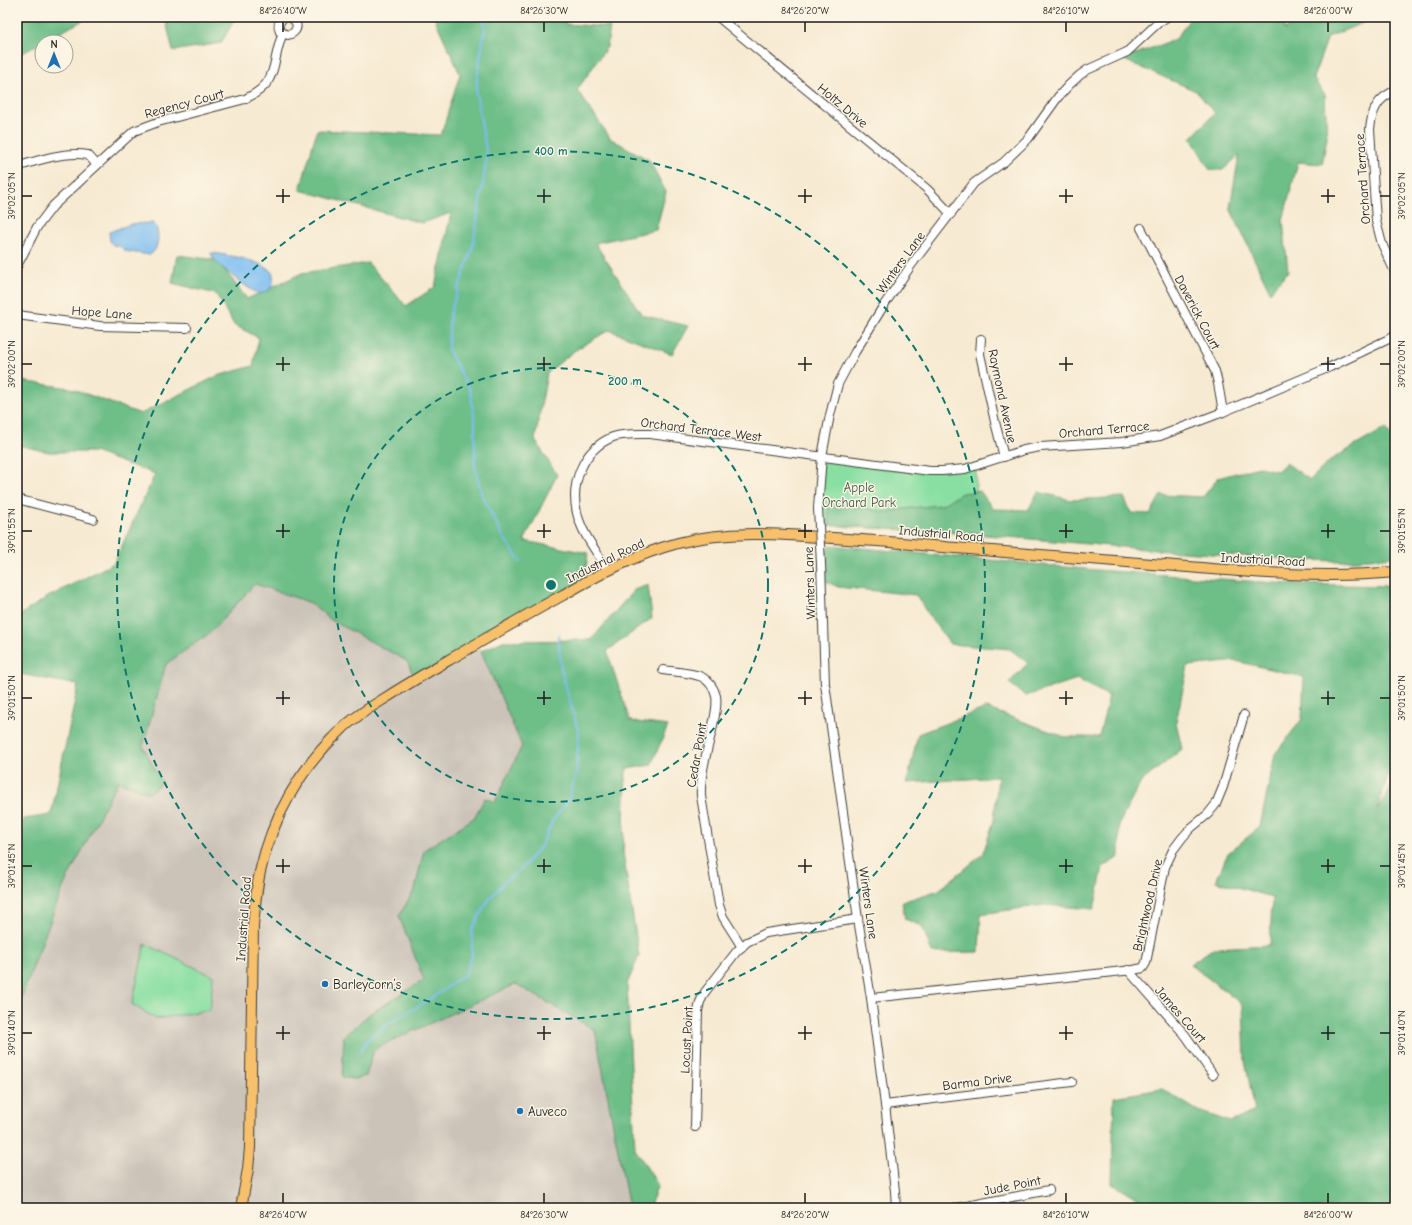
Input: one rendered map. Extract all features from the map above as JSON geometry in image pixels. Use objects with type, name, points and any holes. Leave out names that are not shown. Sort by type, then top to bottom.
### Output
[{"type":"main road","name":"Industrial Road","points":[[241,1208],[250,1148],[253,925],[255,900],[260,873],[269,840],[292,790],[301,775],[342,728],[415,679],[500,629],[608,570],[645,554],[680,542],[724,534],[797,535],[1236,571],[1304,575],[1395,572]]},
{"type":"street","name":"Regency Court","points":[[17,266],[41,221],[57,202],[134,131],[143,127],[245,99],[257,94],[264,87],[273,70],[278,45],[283,33],[279,29],[279,24],[285,17]]},
{"type":"street","points":[[283,33],[288,35],[297,28],[296,22],[290,17]]},
{"type":"street","name":"Holtz Drive","points":[[718,17],[927,190],[951,214]]},
{"type":"street","name":"Winters Lane","points":[[896,1208],[885,1105],[871,998],[858,919],[826,684],[818,508],[822,456],[834,396],[845,371],[894,291],[974,183],[1004,162],[1028,139],[1058,97],[1080,75],[1087,70],[1127,52],[1159,22],[1168,17]]},
{"type":"street","name":"Orchard Terrace","points":[[1395,90],[1380,101],[1374,109],[1371,116],[1370,129],[1376,221],[1382,244],[1395,272]]},
{"type":"street","points":[[17,167],[54,157],[77,154],[88,155],[97,165]]},
{"type":"street","name":"Daverick Court","points":[[1141,228],[1215,371],[1224,412]]},
{"type":"street","name":"Hope Lane","points":[[17,314],[48,320],[100,326],[187,328]]},
{"type":"street","name":"Orchard Terrace","points":[[822,456],[899,467],[942,471],[965,469],[1024,450],[1040,447],[1122,442],[1160,436],[1224,412],[1330,367],[1395,336]]},
{"type":"street","name":"Raymond Avenue","points":[[981,339],[981,360],[1004,457]]},
{"type":"street","name":"Orchard Terrace West","points":[[608,570],[584,531],[577,515],[574,497],[575,486],[580,470],[586,460],[595,448],[612,438],[632,433],[650,434],[822,456]]},
{"type":"street","points":[[17,499],[93,520]]},
{"type":"street","name":"Cedar Point","points":[[663,670],[684,672],[701,677],[711,684],[716,696],[716,712],[707,750],[701,796],[719,905],[723,917],[742,947]]},
{"type":"street","name":"Brightwood Drive","points":[[871,998],[1143,968],[1146,963],[1162,880],[1167,862],[1173,850],[1182,838],[1191,828],[1208,814],[1216,804],[1223,788],[1244,715]]},
{"type":"street","name":"Locust Point","points":[[695,1127],[696,1028],[700,1002],[714,979],[737,951],[747,942],[766,933],[858,919]]},
{"type":"street","name":"James Court","points":[[1128,970],[1140,986],[1186,1036],[1213,1075]]},
{"type":"street","name":"Barma Drive","points":[[885,1105],[1072,1082]]},
{"type":"street","name":"Jude Point","points":[[956,1208],[1049,1190]]},
{"type":"shaded area","points":[[256,584],[311,603],[331,620],[407,661],[478,643],[522,745],[495,802],[485,798],[474,818],[424,850],[415,889],[399,916],[424,980],[371,1013],[374,1049],[516,984],[595,1030],[629,1208],[287,1208],[276,1205],[275,1208],[17,1208],[17,1009],[64,885],[118,781],[149,793],[162,783],[143,747],[166,664],[211,632]]},
{"type":"green space","points":[[17,17],[89,17],[58,34],[34,34],[34,47],[17,56]]},
{"type":"green space","points":[[165,17],[236,17],[221,43],[173,51]]},
{"type":"green space","points":[[434,17],[565,17],[565,24],[610,27],[607,47],[577,90],[611,139],[649,160],[666,192],[656,230],[595,243],[642,315],[688,326],[672,354],[609,330],[574,351],[547,373],[535,440],[557,475],[524,541],[588,553],[584,583],[415,679],[407,661],[331,620],[311,603],[255,584],[211,632],[166,664],[143,746],[162,783],[149,793],[118,781],[64,885],[17,1009],[17,862],[21,855],[23,819],[51,815],[78,685],[20,674],[17,677],[17,617],[48,597],[114,563],[155,474],[94,452],[49,452],[17,445],[17,386],[21,381],[70,388],[141,414],[217,376],[253,366],[259,338],[234,325],[216,294],[172,283],[177,255],[217,260],[247,299],[302,273],[368,263],[406,306],[435,287],[451,213],[422,223],[300,190],[317,130],[441,135],[460,74]]},
{"type":"green space","points":[[1191,17],[1282,17],[1285,30],[1295,17],[1377,17],[1328,37],[1313,78],[1325,95],[1327,138],[1322,164],[1298,162],[1283,220],[1288,271],[1270,292],[1230,208],[1239,155],[1223,170],[1210,170],[1191,138],[1215,113],[1196,91],[1122,59],[1176,39]]},
{"type":"green space","points":[[1386,428],[1395,443],[1395,557],[1341,561],[1302,560],[1167,551],[975,534],[829,525],[828,504],[860,507],[884,512],[941,505],[962,493],[980,491],[993,509],[1028,510],[1038,492],[1071,500],[1124,497],[1131,513],[1150,514],[1161,495],[1203,497],[1218,478],[1259,467],[1277,471],[1286,463],[1310,480],[1332,459]]},
{"type":"green space","name":"Apple Orchard Park","points":[[822,456],[930,471],[976,466],[975,534],[821,525]]},
{"type":"green space","points":[[830,545],[1096,570],[1289,584],[1386,586],[1395,609],[1395,752],[1377,810],[1395,781],[1395,1208],[1155,1208],[1112,1184],[1114,1097],[1162,1089],[1198,1111],[1231,1122],[1255,1111],[1245,1061],[1243,1005],[1190,964],[1214,948],[1270,945],[1272,897],[1216,881],[1228,853],[1260,827],[1275,754],[1302,719],[1304,677],[1236,661],[1188,666],[1176,722],[1182,749],[1141,782],[1119,824],[1119,857],[1103,867],[1094,909],[1044,905],[981,914],[979,952],[932,953],[922,926],[905,919],[902,902],[939,890],[983,854],[994,820],[998,777],[907,783],[918,734],[986,708],[1065,737],[1099,737],[1109,696],[1077,679],[1026,696],[1009,683],[1028,663],[1010,649],[950,644],[929,616],[916,595],[838,587],[821,579],[821,564]]},
{"type":"green space","points":[[648,585],[652,618],[607,651],[630,721],[668,726],[651,765],[626,769],[623,853],[639,956],[627,984],[635,1149],[658,1185],[649,1208],[629,1208],[595,1030],[516,984],[374,1049],[366,1076],[354,1079],[342,1077],[344,1036],[371,1013],[424,980],[399,916],[415,889],[424,850],[474,818],[485,798],[495,802],[522,746],[481,651],[503,641],[591,640],[634,590]]},
{"type":"green space","points":[[145,944],[213,976],[210,1010],[156,1019],[132,1004]]},
{"type":"water","points":[[152,223],[157,229],[158,241],[155,249],[150,255],[124,250],[120,246],[113,245],[110,241],[109,232],[131,224]]},
{"type":"water","points":[[211,253],[245,259],[262,265],[273,274],[273,286],[260,294],[255,292],[224,269]]},
{"type":"waterway","points":[[483,17],[485,29],[476,92],[487,156],[473,246],[450,313],[448,349],[470,390],[475,423],[475,467],[482,496],[504,538],[521,562]]},
{"type":"waterway","points":[[360,1052],[367,1040],[390,1023],[438,994],[465,974],[472,956],[472,930],[487,902],[505,881],[522,868],[541,846],[553,820],[568,801],[576,774],[579,734],[561,668],[558,635]]},
{"type":"place","name":"Barleycorn’s","points":[[325,984]]},
{"type":"place","name":"Auveco","points":[[520,1111]]}]
